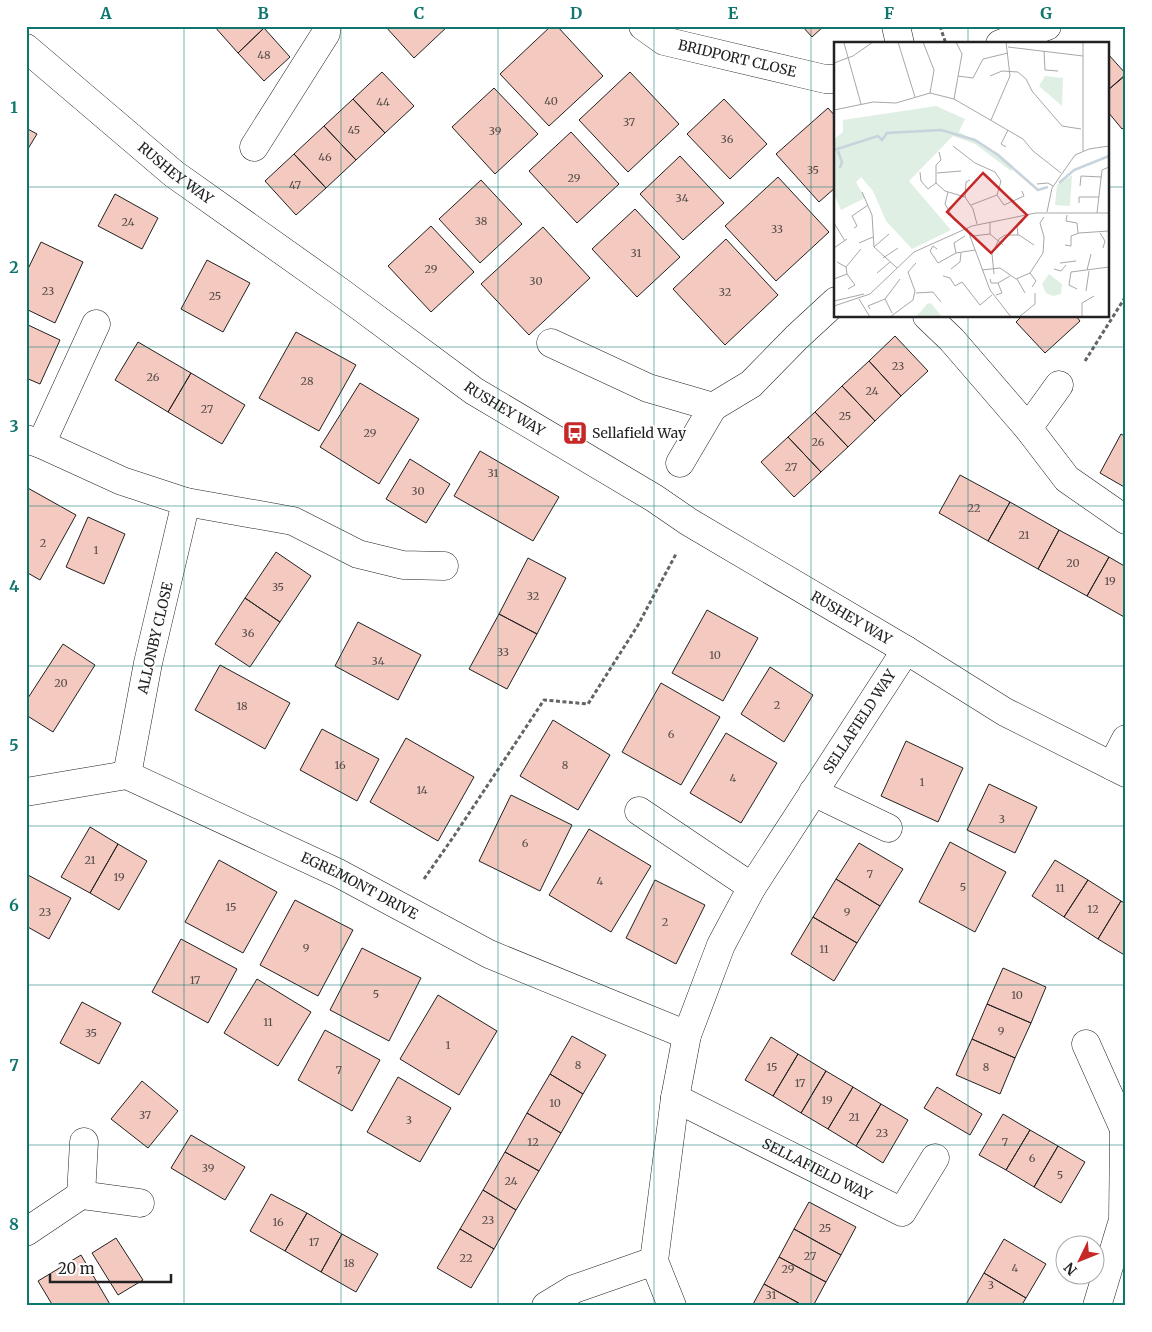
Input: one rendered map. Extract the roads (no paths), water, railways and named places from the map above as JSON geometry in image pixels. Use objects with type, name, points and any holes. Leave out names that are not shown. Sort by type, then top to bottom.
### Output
[{"type":"street","points":[[254,147],[326,33],[326,26]]},
{"type":"street","name":"BRIDPORT CLOSE","points":[[643,26],[664,40],[825,79],[834,79]]},
{"type":"street","points":[[896,26],[900,42]]},
{"type":"street","points":[[1005,42],[1047,26]]},
{"type":"street","name":"RUSHEY WAY","points":[[26,48],[174,174],[339,291],[474,391],[906,650],[1005,712],[1119,769]]},
{"type":"street","points":[[680,463],[713,407],[751,384],[796,337],[834,304]]},
{"type":"street","points":[[929,318],[952,340],[1028,428],[1067,479],[1126,520]]},
{"type":"street","points":[[96,324],[33,441],[122,481],[186,502],[293,521],[358,554],[403,565],[444,566]]},
{"type":"street","points":[[551,343],[648,388],[713,407]]},
{"type":"street","points":[[1028,428],[1059,385]]},
{"type":"street","name":"ALLONBY CLOSE","points":[[127,775],[148,663],[186,502]]},
{"type":"street","name":"SELLAFIELD WAY","points":[[672,1306],[654,1261],[675,1098],[687,1035],[721,946],[752,887],[906,650]]},
{"type":"street","points":[[1119,769],[1126,739]]},
{"type":"street","points":[[26,792],[127,775]]},
{"type":"street","name":"EGREMONT DRIVE","points":[[127,775],[338,873],[489,954],[687,1035]]},
{"type":"street","points":[[813,792],[888,828]]},
{"type":"street","points":[[640,812],[752,887]]},
{"type":"street","points":[[1086,1044],[1125,1128],[1123,1220],[1096,1306]]},
{"type":"street","name":"SELLAFIELD WAY","points":[[675,1098],[902,1212],[935,1158]]},
{"type":"street","points":[[81,1195],[84,1142]]},
{"type":"street","points":[[26,1232],[81,1195],[140,1203]]},
{"type":"street","points":[[546,1306],[574,1289],[654,1261]]},
{"type":"place","name":"Sellafield Way","points":[[575,433]]}]
